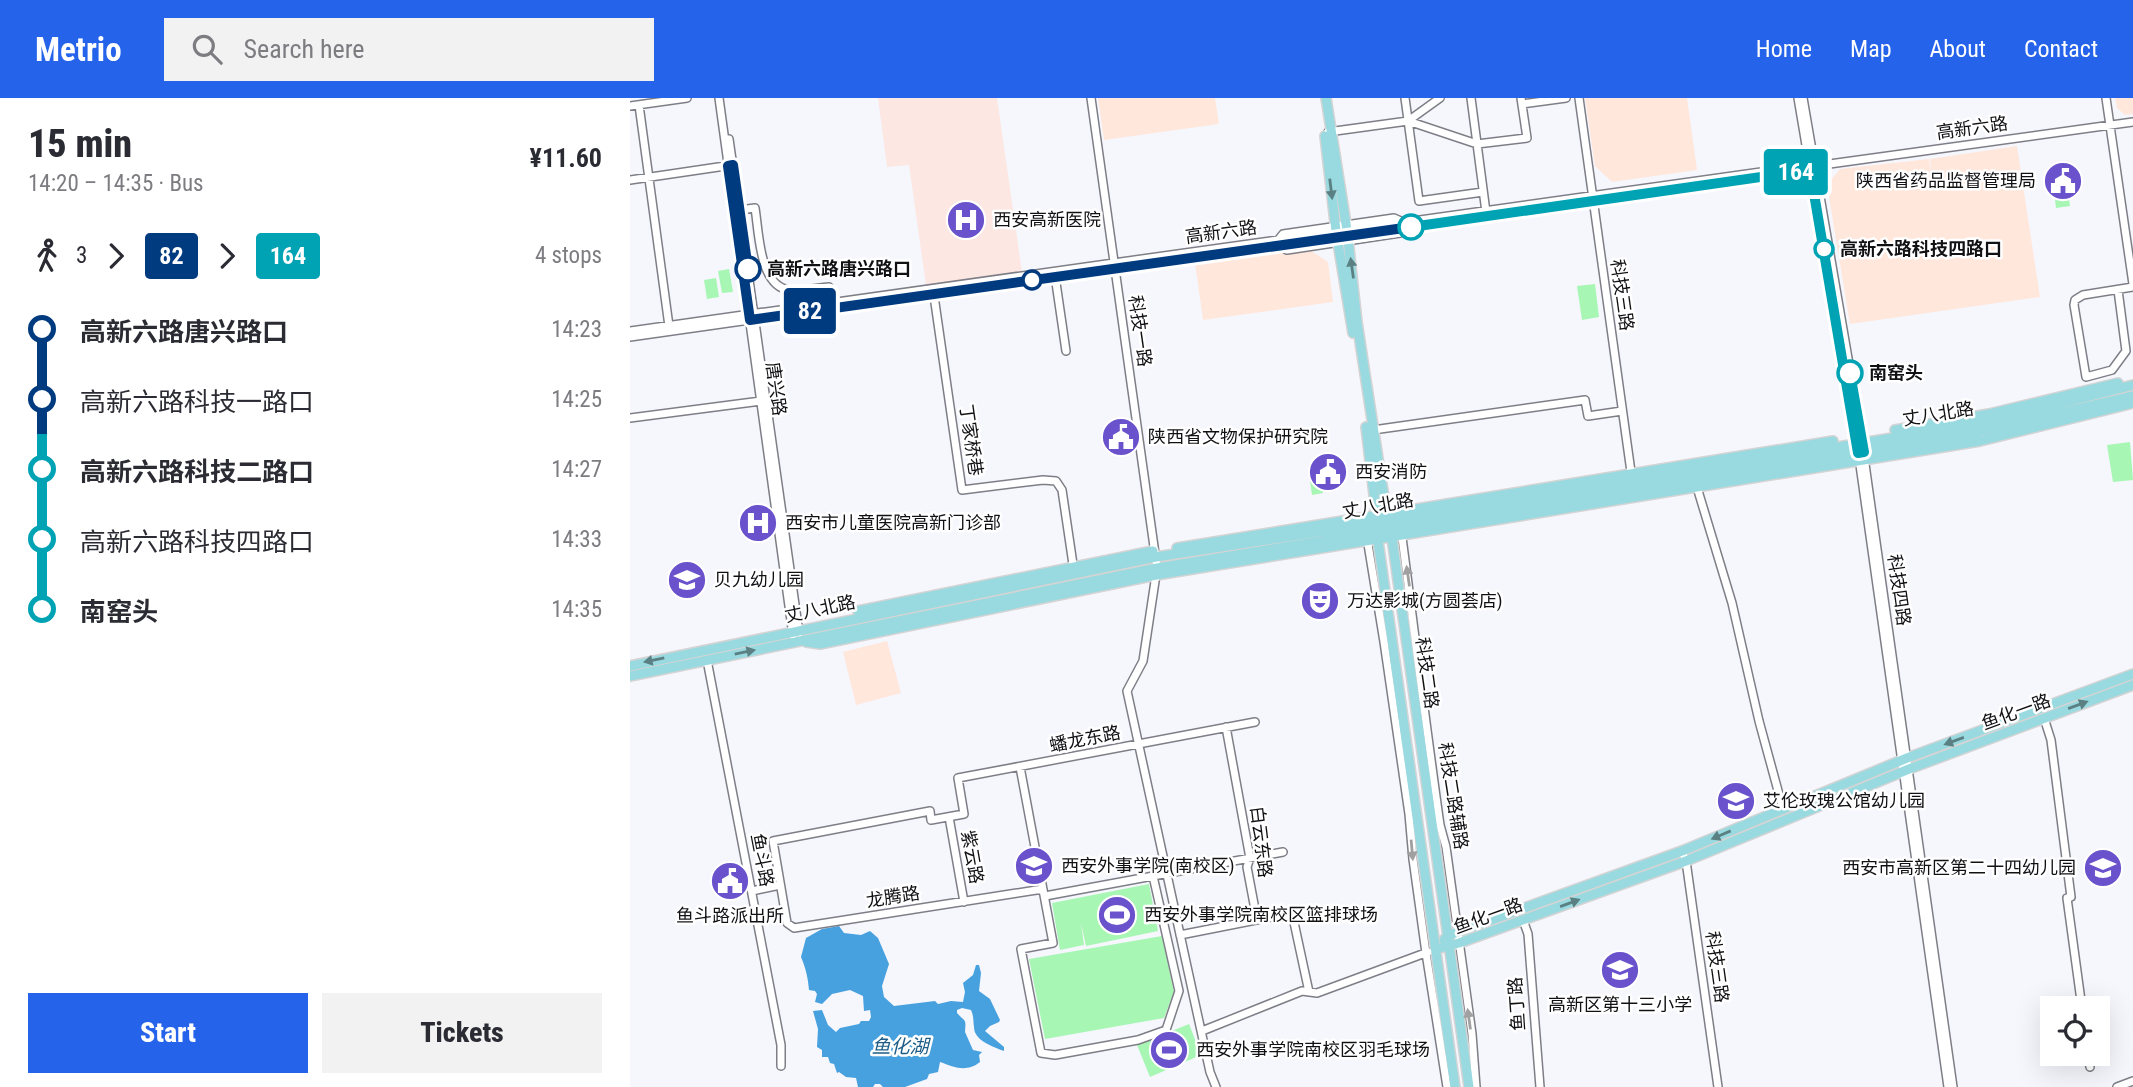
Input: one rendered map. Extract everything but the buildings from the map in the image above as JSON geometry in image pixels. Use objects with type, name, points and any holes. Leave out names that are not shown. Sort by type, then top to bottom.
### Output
[{"type":"main road","name":"科技二路","points":[[1320,98],[1373,430],[1469,1087]]},
{"type":"main road","name":"科技二路","points":[[1326,98],[1327,132]]},
{"type":"main road","name":"科技二路","points":[[1342,234],[1365,414],[1386,524],[1431,951],[1455,1087]]},
{"type":"main road","points":[[1859,439],[1989,415],[2133,379]]},
{"type":"main road","name":"丈八北路","points":[[630,666],[796,628],[1155,554],[1386,524],[1633,485],[1859,439],[1983,423],[2133,385]]},
{"type":"main road","name":"丈八北路","points":[[1633,485],[1696,483],[1861,456],[2004,428],[2133,396]]},
{"type":"main road","points":[[1861,456],[1980,441],[2133,403]]},
{"type":"main road","points":[[1386,524],[1633,485]]},
{"type":"main road","name":"丈八北路","points":[[630,677],[1157,571],[1367,537],[1386,524]]},
{"type":"main road","name":"鱼化一路","points":[[1431,951],[1447,936],[1684,856],[1783,809],[1904,759],[2133,674]]},
{"type":"main road","name":"鱼化一路","points":[[1431,951],[1523,920],[1906,770],[2133,685]]},
{"type":"street","points":[[630,106],[687,98]]},
{"type":"street","name":"唐兴路","points":[[721,98],[797,642]]},
{"type":"street","name":"科技一路","points":[[1091,98],[1157,571],[1143,660],[1127,691],[1216,1087]]},
{"type":"street","points":[[1405,98],[1419,201],[1483,192]]},
{"type":"street","points":[[1408,121],[1440,98]]},
{"type":"street","points":[[1471,98],[1486,213]]},
{"type":"street","points":[[1327,132],[1408,121],[1477,144],[1527,138],[1522,101],[1566,98]]},
{"type":"street","name":"科技三路","points":[[1579,98],[1633,485]]},
{"type":"street","name":"科技四路","points":[[1801,98],[1859,439],[1953,1087]]},
{"type":"street","points":[[2106,98],[2133,285],[2083,295],[2076,300],[2074,305],[2085,377],[2112,370],[2126,351],[2118,290]]},
{"type":"street","points":[[639,105],[669,326]]},
{"type":"street","name":"高新六路","points":[[1404,225],[2133,122]]},
{"type":"street","points":[[630,180],[730,165]]},
{"type":"street","name":"唐兴路","points":[[730,165],[739,210],[761,401],[796,628]]},
{"type":"street","points":[[739,210],[755,208],[765,268],[773,282],[788,290],[829,287],[830,302]]},
{"type":"street","points":[[1394,218],[1404,225],[1400,233],[1342,234],[1394,218]]},
{"type":"street","name":"高新六路","points":[[630,331],[1342,234]]},
{"type":"street","name":"高新六路","points":[[630,337],[830,302],[1055,276],[1115,266]]},
{"type":"street","points":[[1055,276],[1066,351]]},
{"type":"street","name":"丁家桥巷","points":[[933,291],[962,490],[1043,480],[1056,481],[1062,490],[1074,570]]},
{"type":"street","points":[[1373,430],[1586,400],[1588,416],[1622,411]]},
{"type":"street","points":[[630,418],[761,401]]},
{"type":"street","points":[[1696,483],[1732,603],[1759,721],[1783,809]]},
{"type":"street","name":"科技二路辅路","points":[[1386,524],[1413,614],[1415,649],[1459,943],[1476,1087]]},
{"type":"street","points":[[1367,537],[1431,951],[1447,1087]]},
{"type":"street","name":"鱼斗路","points":[[707,660],[781,1045],[781,1066]]},
{"type":"street","points":[[2044,718],[2051,740],[2071,897],[2067,898],[2080,996]]},
{"type":"street","name":"蟠龙东路","points":[[949,817],[964,814],[958,778],[1255,722]]},
{"type":"street","name":"白云东路","points":[[1226,727],[1250,858],[1247,867],[1257,920]]},
{"type":"street","points":[[1020,767],[1053,943],[1021,949],[1041,1053],[1055,1055],[1138,1040],[1166,1030],[1179,991],[1153,876]]},
{"type":"street","name":"科技四路","points":[[1906,770],[1948,1087]]},
{"type":"street","points":[[752,891],[780,885],[773,841],[930,811],[931,820],[949,817]]},
{"type":"street","name":"紫云路","points":[[949,817],[964,902]]},
{"type":"street","name":"龙腾路","points":[[780,885],[787,923],[800,929],[964,902],[1167,874],[1283,852]]},
{"type":"street","name":"科技三路","points":[[1684,856],[1718,1087]]},
{"type":"street","points":[[1180,935],[1292,913],[1309,992]]},
{"type":"street","name":"鱼丁路","points":[[1523,920],[1528,934],[1540,1087]]},
{"type":"street","points":[[1202,1031],[1302,991],[1317,993],[1431,951]]},
{"type":"street","points":[[2117,1087],[2133,1081]]},
{"type":"shaded area","name":"西安高新医院","points":[[878,98],[997,98],[1022,272],[926,285],[909,165],[887,167]]},
{"type":"shaded area","points":[[1098,98],[1215,98],[1219,124],[1104,140]]},
{"type":"shaded area","points":[[1585,98],[1687,98],[1697,170],[1612,182],[1595,166]]},
{"type":"shaded area","points":[[2115,98],[2133,98],[2133,114],[2125,115],[2117,108]]},
{"type":"shaded area","points":[[2017,146],[2040,297],[1850,324],[1827,185],[1840,169],[1929,159],[1932,178],[1930,159]]},
{"type":"shaded area","points":[[1310,250],[1328,262],[1333,302],[1203,320],[1195,263]]},
{"type":"shaded area","points":[[887,641],[901,693],[856,705],[843,652]]},
{"type":"green space","points":[[2066,180],[2070,206],[2056,208],[2053,182]]},
{"type":"green space","points":[[729,269],[733,292],[722,293],[718,271]]},
{"type":"green space","points":[[716,278],[719,297],[707,299],[704,280]]},
{"type":"green space","points":[[1595,284],[1599,317],[1582,320],[1577,286]]},
{"type":"green space","points":[[2130,442],[2133,480],[2113,482],[2107,445]]},
{"type":"green space","points":[[1320,472],[1323,493],[1312,495],[1309,474]]},
{"type":"green space","name":"西安外事学院南校区篮排球场","points":[[1149,884],[1158,931],[1086,946],[1081,923],[1084,945],[1060,950],[1052,903]]},
{"type":"green space","points":[[1162,936],[1174,992],[1164,1018],[1045,1039],[1029,959]]},
{"type":"green space","name":"西安外事学院南校区羽毛球场","points":[[1189,1024],[1201,1055],[1150,1077],[1137,1045]]},
{"type":"water","name":"鱼化湖","points":[[839,926],[844,933],[861,935],[870,931],[878,938],[889,964],[882,986],[884,997],[894,1006],[935,1001],[938,1004],[963,1002],[963,983],[973,975],[976,965],[979,965],[979,991],[990,999],[1000,1020],[985,1031],[1004,1047],[1004,1051],[985,1043],[977,1036],[971,1010],[962,1008],[957,1010],[957,1013],[965,1021],[965,1032],[973,1050],[982,1052],[979,1055],[980,1062],[975,1065],[960,1068],[940,1062],[938,1072],[905,1087],[883,1087],[875,1084],[873,1087],[858,1087],[856,1078],[837,1073],[834,1064],[830,1063],[828,1057],[822,1057],[822,1050],[817,1047],[818,1029],[813,1011],[822,1010],[828,1025],[836,1032],[861,1021],[869,1021],[870,1010],[864,1011],[863,996],[850,990],[832,994],[822,1004],[815,1002],[817,994],[809,990],[801,957],[806,938],[822,929]]},
{"type":"bus line","name":"82","points":[[748,269],[733,165],[728,166],[750,320],[1411,227]]},
{"type":"bus line","name":"164","points":[[1411,227],[1810,170],[1858,453],[1864,452],[1850,373]]},
{"type":"place","name":"陕西省药品监督管理局","points":[[2063,181]]},
{"type":"place","name":"西安高新医院","points":[[966,220]]},
{"type":"place","name":"高新六路科技四路口","points":[[1824,249]]},
{"type":"place","name":"高新六路唐兴路口","points":[[748,269]]},
{"type":"place","name":"南窑头","points":[[1850,373]]},
{"type":"place","name":"陕西省文物保护研究院","points":[[1121,437]]},
{"type":"place","name":"西安消防","points":[[1328,472]]},
{"type":"place","name":"西安市儿童医院高新门诊部","points":[[758,523]]},
{"type":"place","name":"贝九幼儿园","points":[[687,580]]},
{"type":"place","name":"万达影城(方圆荟店)","points":[[1320,601]]},
{"type":"place","name":"艾伦玫瑰公馆幼儿园","points":[[1736,801]]},
{"type":"place","name":"西安外事学院(南校区)","points":[[1034,866]]},
{"type":"place","name":"西安市高新区第二十四幼儿园","points":[[2103,868]]},
{"type":"place","name":"鱼斗路派出所","points":[[730,881]]},
{"type":"place","name":"西安外事学院南校区篮排球场","points":[[1117,915]]},
{"type":"place","name":"高新区第十三小学","points":[[1620,970]]},
{"type":"place","name":"西安外事学院南校区羽毛球场","points":[[1169,1050]]}]
